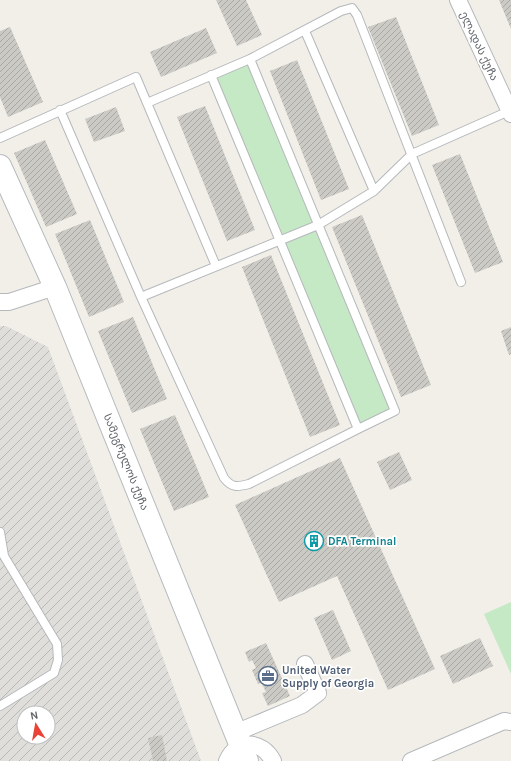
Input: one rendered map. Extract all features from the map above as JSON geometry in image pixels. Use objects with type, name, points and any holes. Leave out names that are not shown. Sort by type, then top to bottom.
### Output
[{"type":"main road","name":"სამეგრელოს ქუჩა","points":[[0,166],[55,287],[237,750]]},
{"type":"street","name":"ელადას ქუჩა","points":[[458,0],[510,113]]},
{"type":"street","points":[[0,302],[9,302],[55,287]]},
{"type":"street","points":[[237,750],[318,693],[305,664]]},
{"type":"street","points":[[411,761],[504,721],[511,722]]},
{"type":"street","points":[[237,750],[254,744],[267,751],[273,761]]},
{"type":"lane","points":[[147,103],[250,59],[341,11],[352,8],[357,15],[461,282]]},
{"type":"lane","points":[[304,31],[374,191]]},
{"type":"lane","points":[[60,110],[141,297],[221,470],[230,485],[236,487],[249,484],[395,411],[250,59]]},
{"type":"lane","points":[[211,75],[358,429]]},
{"type":"lane","points":[[0,138],[136,77],[216,266]]},
{"type":"lane","points":[[141,297],[318,225],[374,191],[412,154],[510,113]]},
{"type":"lane","points":[[0,532],[4,556],[57,644],[58,660],[54,673],[0,706]]},
{"type":"shaded area","points":[[0,326],[6,326],[48,347],[201,761],[0,761]]},
{"type":"green space","points":[[250,59],[395,411],[358,429],[211,75]]},
{"type":"green space","points":[[511,602],[511,674],[484,614]]},
{"type":"building","points":[[216,0],[246,0],[262,35],[237,46]]},
{"type":"building","points":[[499,0],[511,0],[511,29]]},
{"type":"building","points":[[396,17],[439,125],[412,136],[368,27]]},
{"type":"building","points":[[10,27],[43,102],[8,117],[0,97],[0,31]]},
{"type":"building","points":[[206,28],[217,53],[161,77],[150,52]]},
{"type":"building","points":[[297,60],[349,189],[321,200],[270,71]]},
{"type":"building","points":[[205,106],[255,230],[227,241],[177,117]]},
{"type":"building","points":[[116,107],[125,131],[94,142],[85,119]]},
{"type":"building","points":[[45,140],[77,214],[46,227],[14,153]]},
{"type":"building","points":[[460,154],[503,262],[475,273],[432,165]]},
{"type":"building","points":[[362,215],[431,385],[401,397],[332,227]]},
{"type":"building","points":[[90,220],[124,302],[89,317],[55,234]]},
{"type":"building","points":[[271,255],[340,425],[310,437],[242,267]]},
{"type":"building","points":[[133,317],[167,399],[132,413],[98,331]]},
{"type":"building","points":[[511,327],[511,354],[509,355],[501,331]]},
{"type":"building","points":[[175,415],[209,497],[174,511],[140,429]]},
{"type":"building","points":[[399,452],[412,480],[390,490],[377,462]]},
{"type":"building","name":"DFA Terminal","points":[[340,458],[435,669],[388,690],[337,576],[279,602],[235,505]]},
{"type":"building","points":[[333,610],[351,651],[332,660],[314,618]]},
{"type":"building","points":[[480,638],[493,666],[453,684],[440,656]]},
{"type":"building","name":"United Water Supply of Georgia","points":[[266,643],[290,696],[268,706],[262,693],[266,692],[261,682],[258,684],[252,670],[256,668],[252,660],[249,662],[245,652]]},
{"type":"building","points":[[162,735],[167,761],[153,761],[148,738]]},
{"type":"place","name":"DFA Terminal","points":[[314,541]]},
{"type":"place","name":"United Water Supply of Georgia","points":[[268,676]]}]
